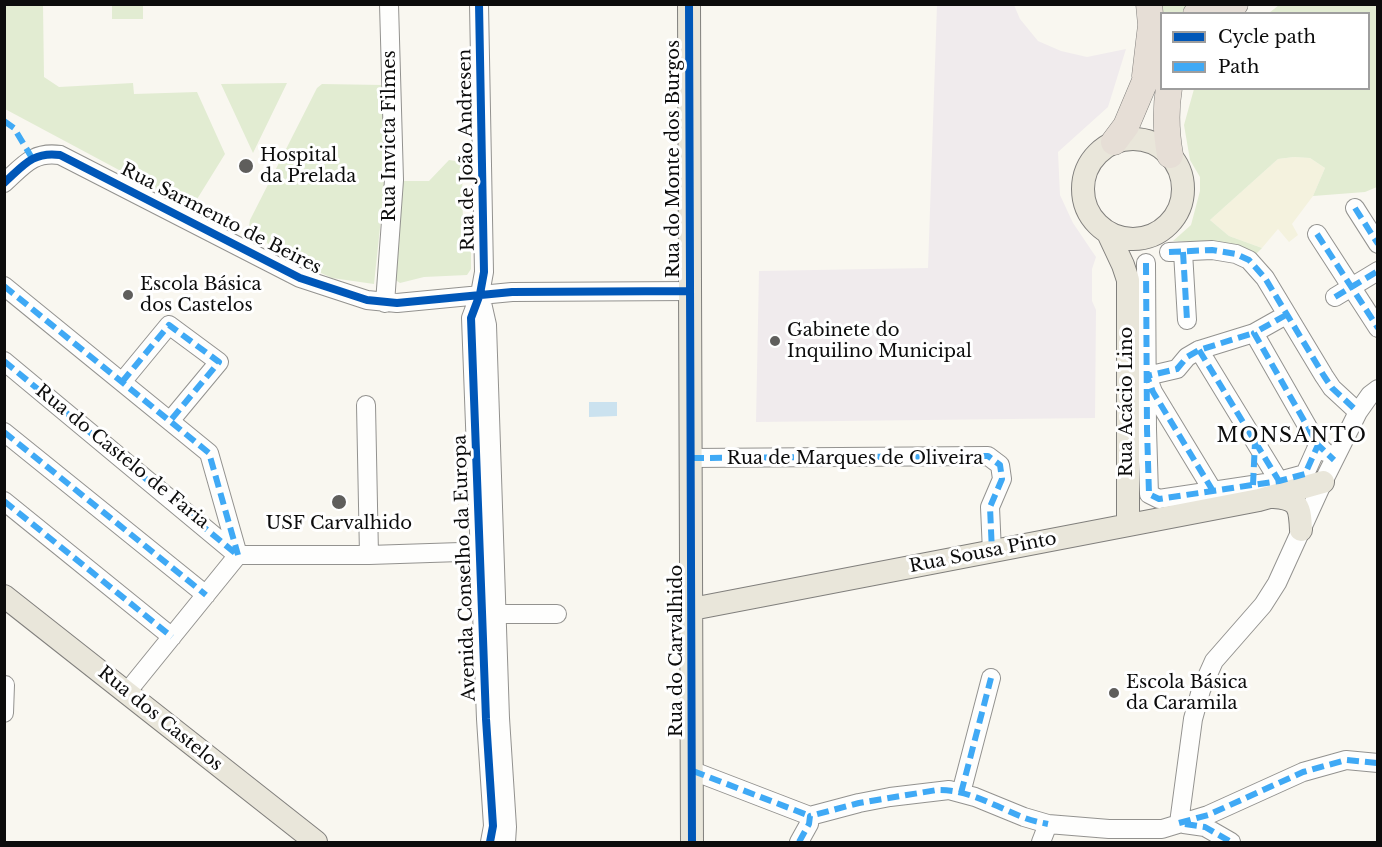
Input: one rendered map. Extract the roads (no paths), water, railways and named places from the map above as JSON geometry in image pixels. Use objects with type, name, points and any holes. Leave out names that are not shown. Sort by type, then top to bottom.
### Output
[{"type":"highway","points":[[1145,81],[1151,25],[1149,4]]},
{"type":"highway","points":[[1114,142],[1126,126],[1145,81],[1160,56]]},
{"type":"highway","points":[[1169,90],[1166,129],[1170,155]]},
{"type":"main road","name":"Rua do Monte dos Burgos","points":[[689,4],[692,458]]},
{"type":"main road","points":[[1129,139],[1144,140],[1170,155],[1179,168],[1183,184],[1182,200],[1176,214],[1166,226],[1152,235],[1125,238],[1108,233],[1098,225],[1088,212],[1083,196],[1083,179],[1089,164],[1100,151],[1114,142],[1129,139]]},
{"type":"main road","name":"Rua Acácio Lino","points":[[1108,233],[1128,280],[1128,525]]},
{"type":"main road","name":"Rua Acácio Lino","points":[[1128,280],[1140,253],[1152,235]]},
{"type":"main road","name":"Rua do Carvalhido","points":[[692,458],[692,843]]},
{"type":"main road","name":"Rua Sousa Pinto","points":[[692,609],[1128,525],[1276,489],[1323,482]]},
{"type":"main road","points":[[1276,489],[1293,501],[1300,513],[1301,530]]},
{"type":"main road","name":"Rua dos Castelos","points":[[4,596],[316,843]]},
{"type":"street","name":"Rua Invicta Filmes","points":[[385,303],[394,180],[389,4]]},
{"type":"street","name":"Rua de João Andresen","points":[[479,4],[484,266],[480,294]]},
{"type":"street","name":"Rua Sarmento de Beires","points":[[4,183],[32,158],[45,154],[60,155],[300,278],[367,300],[385,303],[480,294],[690,291]]},
{"type":"street","points":[[1355,208],[1377,244]]},
{"type":"street","points":[[1317,234],[1377,328]]},
{"type":"street","points":[[1187,320],[1176,252],[1212,250],[1236,254],[1249,260],[1265,278],[1328,382],[1358,412]]},
{"type":"street","points":[[1146,262],[1146,429],[1149,494],[1159,499],[1252,485],[1276,489],[1305,474],[1318,445]]},
{"type":"street","points":[[1335,297],[1377,271]]},
{"type":"street","points":[[4,286],[209,453],[238,555]]},
{"type":"street","name":"Avenida Conselho da Europa","points":[[480,294],[471,318],[487,552],[486,719],[493,826],[490,843]]},
{"type":"street","points":[[1147,376],[1177,369],[1187,357],[1199,350],[1254,333],[1286,315]]},
{"type":"street","points":[[122,382],[169,325],[219,362],[170,421]]},
{"type":"street","points":[[1254,333],[1318,445],[1334,460]]},
{"type":"street","points":[[1199,350],[1254,442],[1276,489]]},
{"type":"street","name":"Rua do Castelo de Faria","points":[[4,361],[238,555]]},
{"type":"street","points":[[1147,376],[1153,392],[1213,491]]},
{"type":"street","points":[[1179,823],[1193,719],[1207,674],[1224,648],[1263,604],[1277,583],[1358,412],[1375,396]]},
{"type":"street","points":[[366,405],[369,555]]},
{"type":"street","points":[[4,432],[206,595]]},
{"type":"street","points":[[1252,485],[1254,442]]},
{"type":"street","name":"Rua de Marques de Oliveira","points":[[692,458],[988,456],[1000,465],[1002,479],[990,507],[992,552]]},
{"type":"street","points":[[4,501],[172,637]]},
{"type":"street","name":"Avenida Conselho da Europa","points":[[487,552],[496,614],[506,843]]},
{"type":"street","points":[[238,555],[487,552]]},
{"type":"street","points":[[127,692],[238,555]]},
{"type":"street","points":[[496,614],[557,614]]},
{"type":"street","points":[[961,793],[991,678]]},
{"type":"street","points":[[4,713],[5,685]]},
{"type":"street","points":[[693,771],[810,816],[890,797],[949,790],[1024,818],[1048,824],[1109,829],[1162,829],[1216,811],[1303,772],[1346,760],[1377,763]]},
{"type":"street","points":[[799,843],[809,824],[810,816]]},
{"type":"street","points":[[1179,823],[1205,827],[1231,843]]},
{"type":"street","points":[[1041,843],[1048,824]]},
{"type":"water","points":[[589,402],[617,402],[617,416],[589,417]]},
{"type":"place","name":"Hospital da Prelada","points":[[246,166]]},
{"type":"place","name":"Escola Básica dos Castelos","points":[[128,295]]},
{"type":"place","name":"Gabinete do Inquilino Municipal","points":[[775,341]]},
{"type":"place","name":"USF Carvalhido","points":[[339,502]]},
{"type":"place","name":"Escola Básica da Caramila","points":[[1114,693]]},
{"type":"district","name":"MONSANTO","points":[[1292,436]]}]
